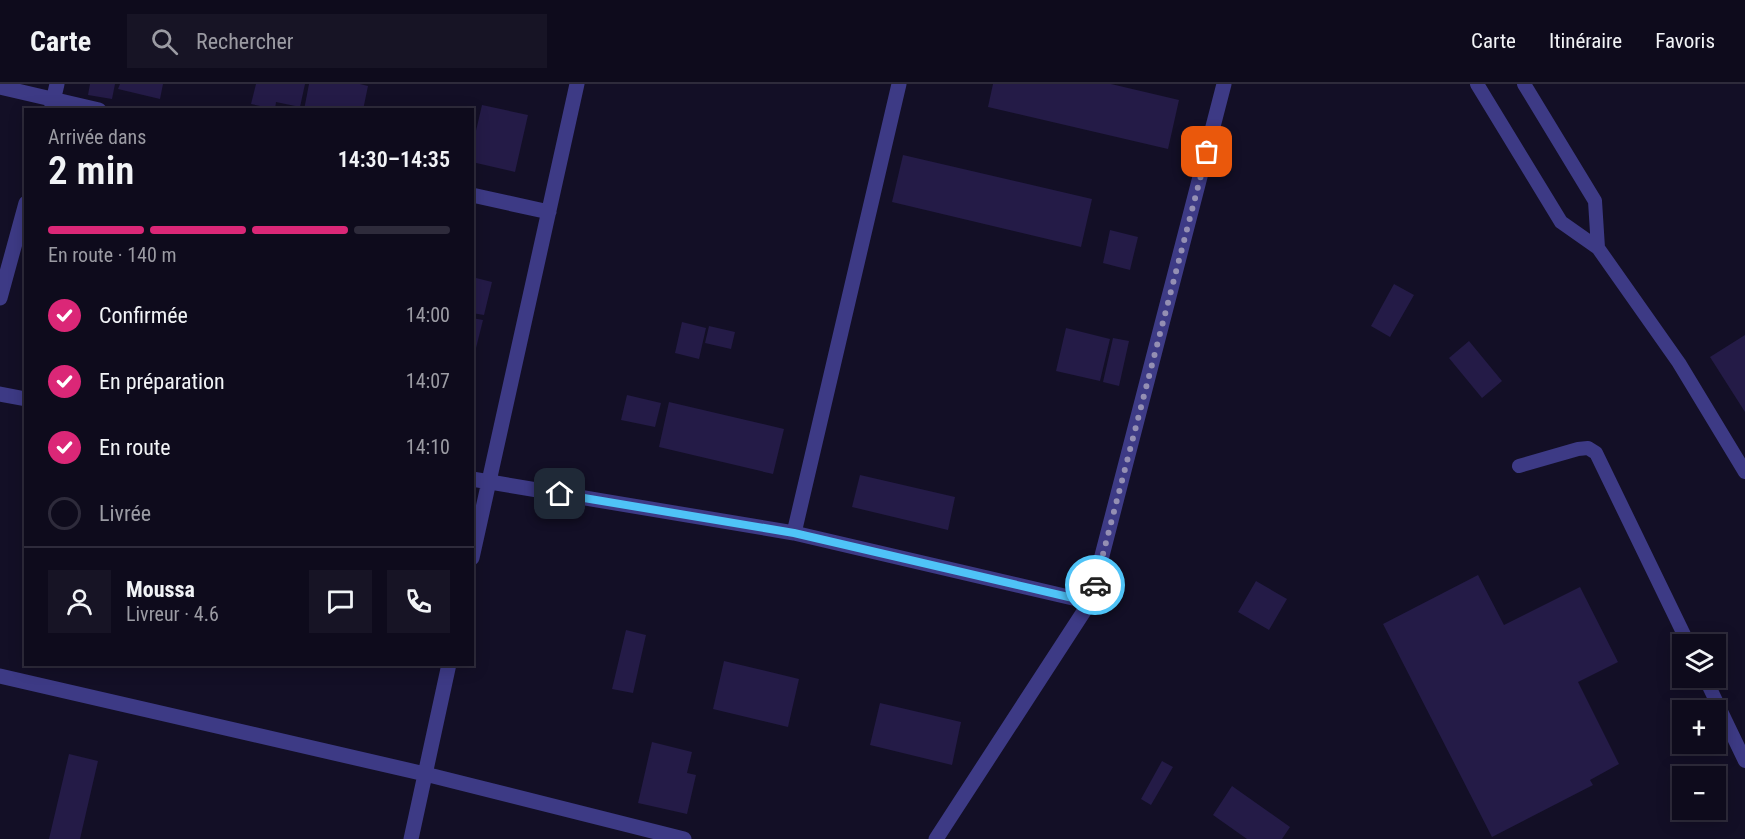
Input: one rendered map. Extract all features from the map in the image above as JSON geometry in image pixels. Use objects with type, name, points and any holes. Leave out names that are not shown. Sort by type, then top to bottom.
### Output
[{"type":"street","points":[[474,549],[577,84]]},
{"type":"street","points":[[794,533],[898,84]]},
{"type":"street","points":[[936,839],[1090,602],[1224,84]]},
{"type":"street","points":[[0,87],[92,108]]},
{"type":"street","points":[[474,195],[549,212]]},
{"type":"street","points":[[0,298],[24,210]]},
{"type":"street","points":[[0,394],[24,399]]},
{"type":"street","points":[[474,479],[794,533],[1090,602]]},
{"type":"street","points":[[411,839],[449,666]]},
{"type":"street","points":[[0,676],[425,774],[684,839]]},
{"type":"lane","points":[[1477,84],[1561,222],[1598,248],[1678,363],[1745,472]]},
{"type":"lane","points":[[1524,84],[1595,201],[1598,248]]},
{"type":"lane","points":[[1519,466],[1578,448],[1588,448],[1596,453],[1684,634]]},
{"type":"lane","points":[[1710,688],[1745,761]]},
{"type":"building","points":[[90,84],[115,84],[112,99],[88,95]]},
{"type":"building","points":[[120,84],[163,84],[160,99],[118,89]]},
{"type":"building","points":[[256,84],[305,84],[300,107],[276,102],[275,108],[251,104]]},
{"type":"building","points":[[309,84],[368,86],[363,108],[304,108]]},
{"type":"building","points":[[993,84],[1111,84],[1179,100],[1168,149],[988,107]]},
{"type":"building","points":[[482,105],[528,115],[515,172],[474,162],[474,139]]},
{"type":"building","points":[[903,155],[1092,199],[1081,247],[892,202]]},
{"type":"building","points":[[1110,230],[1138,237],[1130,270],[1103,263]]},
{"type":"building","points":[[474,278],[492,282],[484,315],[474,313]]},
{"type":"building","points":[[1394,284],[1414,295],[1390,337],[1371,326]]},
{"type":"building","points":[[474,318],[483,320],[474,356]]},
{"type":"building","points":[[682,322],[706,328],[699,359],[675,353]]},
{"type":"building","points":[[709,326],[735,332],[731,349],[705,343]]},
{"type":"building","points":[[1066,328],[1110,339],[1100,381],[1056,371]]},
{"type":"building","points":[[1745,335],[1745,412],[1710,357]]},
{"type":"building","points":[[1113,338],[1129,341],[1119,386],[1103,382]]},
{"type":"building","points":[[1469,341],[1502,381],[1482,398],[1449,358]]},
{"type":"building","points":[[627,395],[661,403],[655,427],[621,420]]},
{"type":"building","points":[[669,402],[784,429],[773,474],[659,447]]},
{"type":"building","points":[[860,475],[955,497],[948,530],[852,507]]},
{"type":"building","points":[[1478,575],[1504,625],[1580,587],[1618,662],[1578,682],[1619,764],[1590,780],[1593,785],[1492,837],[1383,624]]},
{"type":"building","points":[[1256,581],[1287,599],[1269,630],[1238,612]]},
{"type":"building","points":[[626,630],[646,635],[633,693],[612,689]]},
{"type":"building","points":[[724,661],[799,679],[788,727],[713,709]]},
{"type":"building","points":[[880,703],[961,722],[952,765],[870,745]]},
{"type":"building","points":[[652,742],[692,752],[687,773],[696,775],[687,814],[638,803]]},
{"type":"building","points":[[69,754],[98,761],[80,839],[49,839]]},
{"type":"building","points":[[1162,761],[1173,767],[1151,805],[1141,799]]},
{"type":"building","points":[[1232,786],[1290,827],[1282,839],[1247,839],[1213,815]]},
{"type":"way so far","points":[[1095,585],[1207,152]]},
{"type":"route","points":[[560,494],[794,533],[1090,602],[1095,585]]}]
